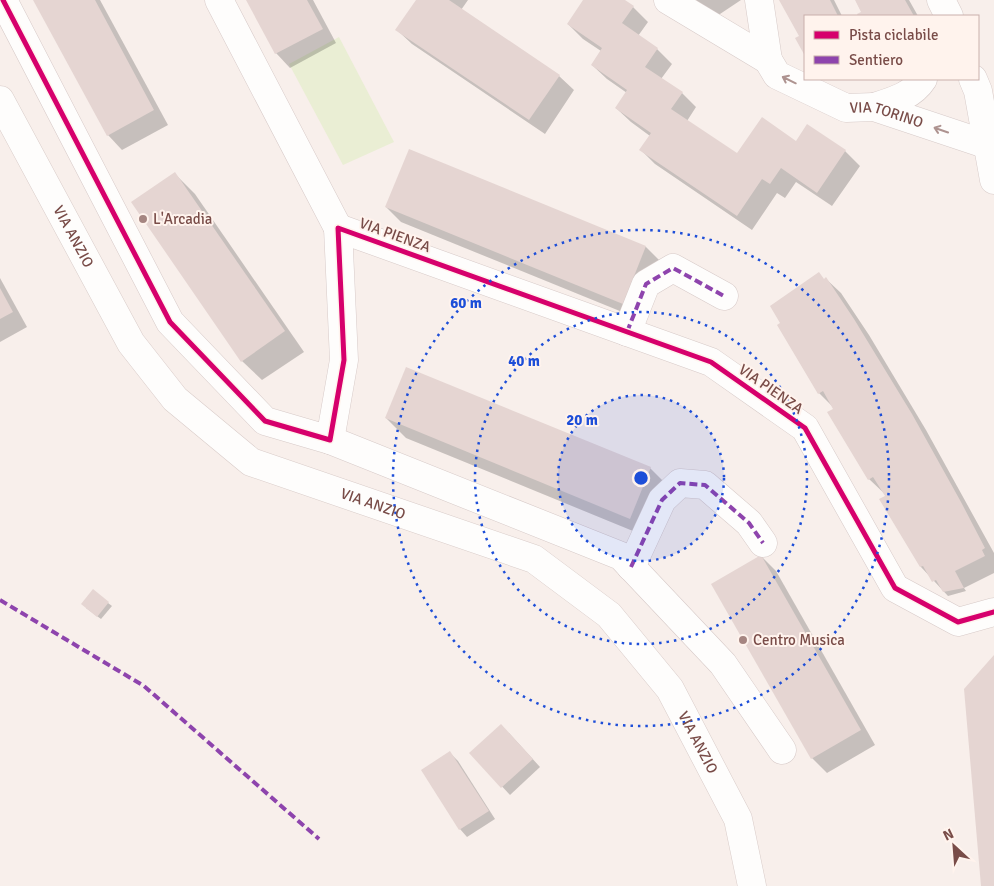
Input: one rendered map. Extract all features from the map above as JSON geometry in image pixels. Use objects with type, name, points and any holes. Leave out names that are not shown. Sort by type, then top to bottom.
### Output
[{"type":"street","points":[[3,0],[170,322],[265,421],[330,440],[621,556],[723,664],[782,750]]},
{"type":"street","name":"VIA PIENZA","points":[[218,0],[338,228],[344,360],[330,440]]},
{"type":"street","name":"VIA TORINO","points":[[668,0],[768,60],[777,75],[846,108],[874,107],[988,145]]},
{"type":"street","points":[[759,0],[768,60]]},
{"type":"street","points":[[941,0],[948,15]]},
{"type":"street","points":[[874,107],[904,96],[919,86],[922,80]]},
{"type":"street","points":[[973,80],[978,91],[994,180]]},
{"type":"street","name":"VIA ANZIO","points":[[0,100],[131,344],[175,399],[251,462],[534,559],[609,615],[670,689],[738,819],[752,886]]},
{"type":"street","name":"VIA PIENZA","points":[[338,228],[711,362],[805,428],[895,588],[958,622],[994,612]]},
{"type":"street","points":[[627,332],[646,284],[673,268],[724,296]]},
{"type":"street","points":[[631,567],[662,500],[680,482],[706,485],[749,522],[763,543]]},
{"type":"green space","points":[[339,37],[394,142],[343,165],[289,64]]},
{"type":"building","points":[[33,0],[95,0],[154,110],[107,136]]},
{"type":"building","points":[[246,0],[307,0],[323,29],[275,54]]},
{"type":"building","points":[[416,0],[449,0],[560,75],[529,120],[395,30]]},
{"type":"building","points":[[583,0],[625,0],[634,6],[622,23],[658,48],[645,67],[683,92],[671,109],[737,153],[762,117],[796,141],[807,124],[846,150],[817,193],[781,168],[770,184],[762,179],[737,216],[639,150],[651,133],[615,108],[627,90],[591,65],[602,48],[567,24]]},
{"type":"building","points":[[779,0],[830,0],[838,15],[804,15],[804,54],[795,38],[799,36]]},
{"type":"building","points":[[855,0],[905,0],[913,15],[858,15],[861,12]]},
{"type":"building","points":[[409,149],[646,246],[623,304],[385,207]]},
{"type":"building","points":[[175,172],[285,331],[241,362],[131,202]]},
{"type":"building","points":[[819,272],[824,279],[826,277],[854,319],[912,414],[985,548],[982,550],[985,556],[955,571],[964,588],[943,592],[936,580],[932,582],[923,566],[920,567],[879,499],[885,496],[873,477],[868,480],[827,412],[833,409],[823,391],[818,394],[777,325],[780,323],[770,306]]},
{"type":"building","points":[[0,288],[13,312],[0,319]]},
{"type":"building","points":[[406,367],[651,467],[630,519],[385,418]]},
{"type":"building","points":[[761,555],[861,730],[811,759],[711,584]]},
{"type":"building","points":[[93,589],[109,602],[97,617],[81,604]]},
{"type":"building","points":[[994,655],[994,886],[981,886],[964,689]]},
{"type":"building","points":[[501,724],[533,759],[501,788],[469,753]]},
{"type":"building","points":[[450,751],[489,811],[459,830],[421,770]]},
{"type":"marked path","points":[[627,332],[646,284],[673,268],[724,296]]},
{"type":"marked path","points":[[631,567],[662,500],[680,483],[705,485],[749,523],[763,543]]},
{"type":"marked path","points":[[0,600],[144,686],[319,839]]},
{"type":"cycle path","points":[[3,0],[170,322],[265,421],[330,440],[344,360],[338,228],[711,362],[805,428],[895,588],[958,622],[994,612]]},
{"type":"place","name":"L'Arcadia","points":[[143,219]]},
{"type":"place","name":"Centro Musica","points":[[743,640]]}]
